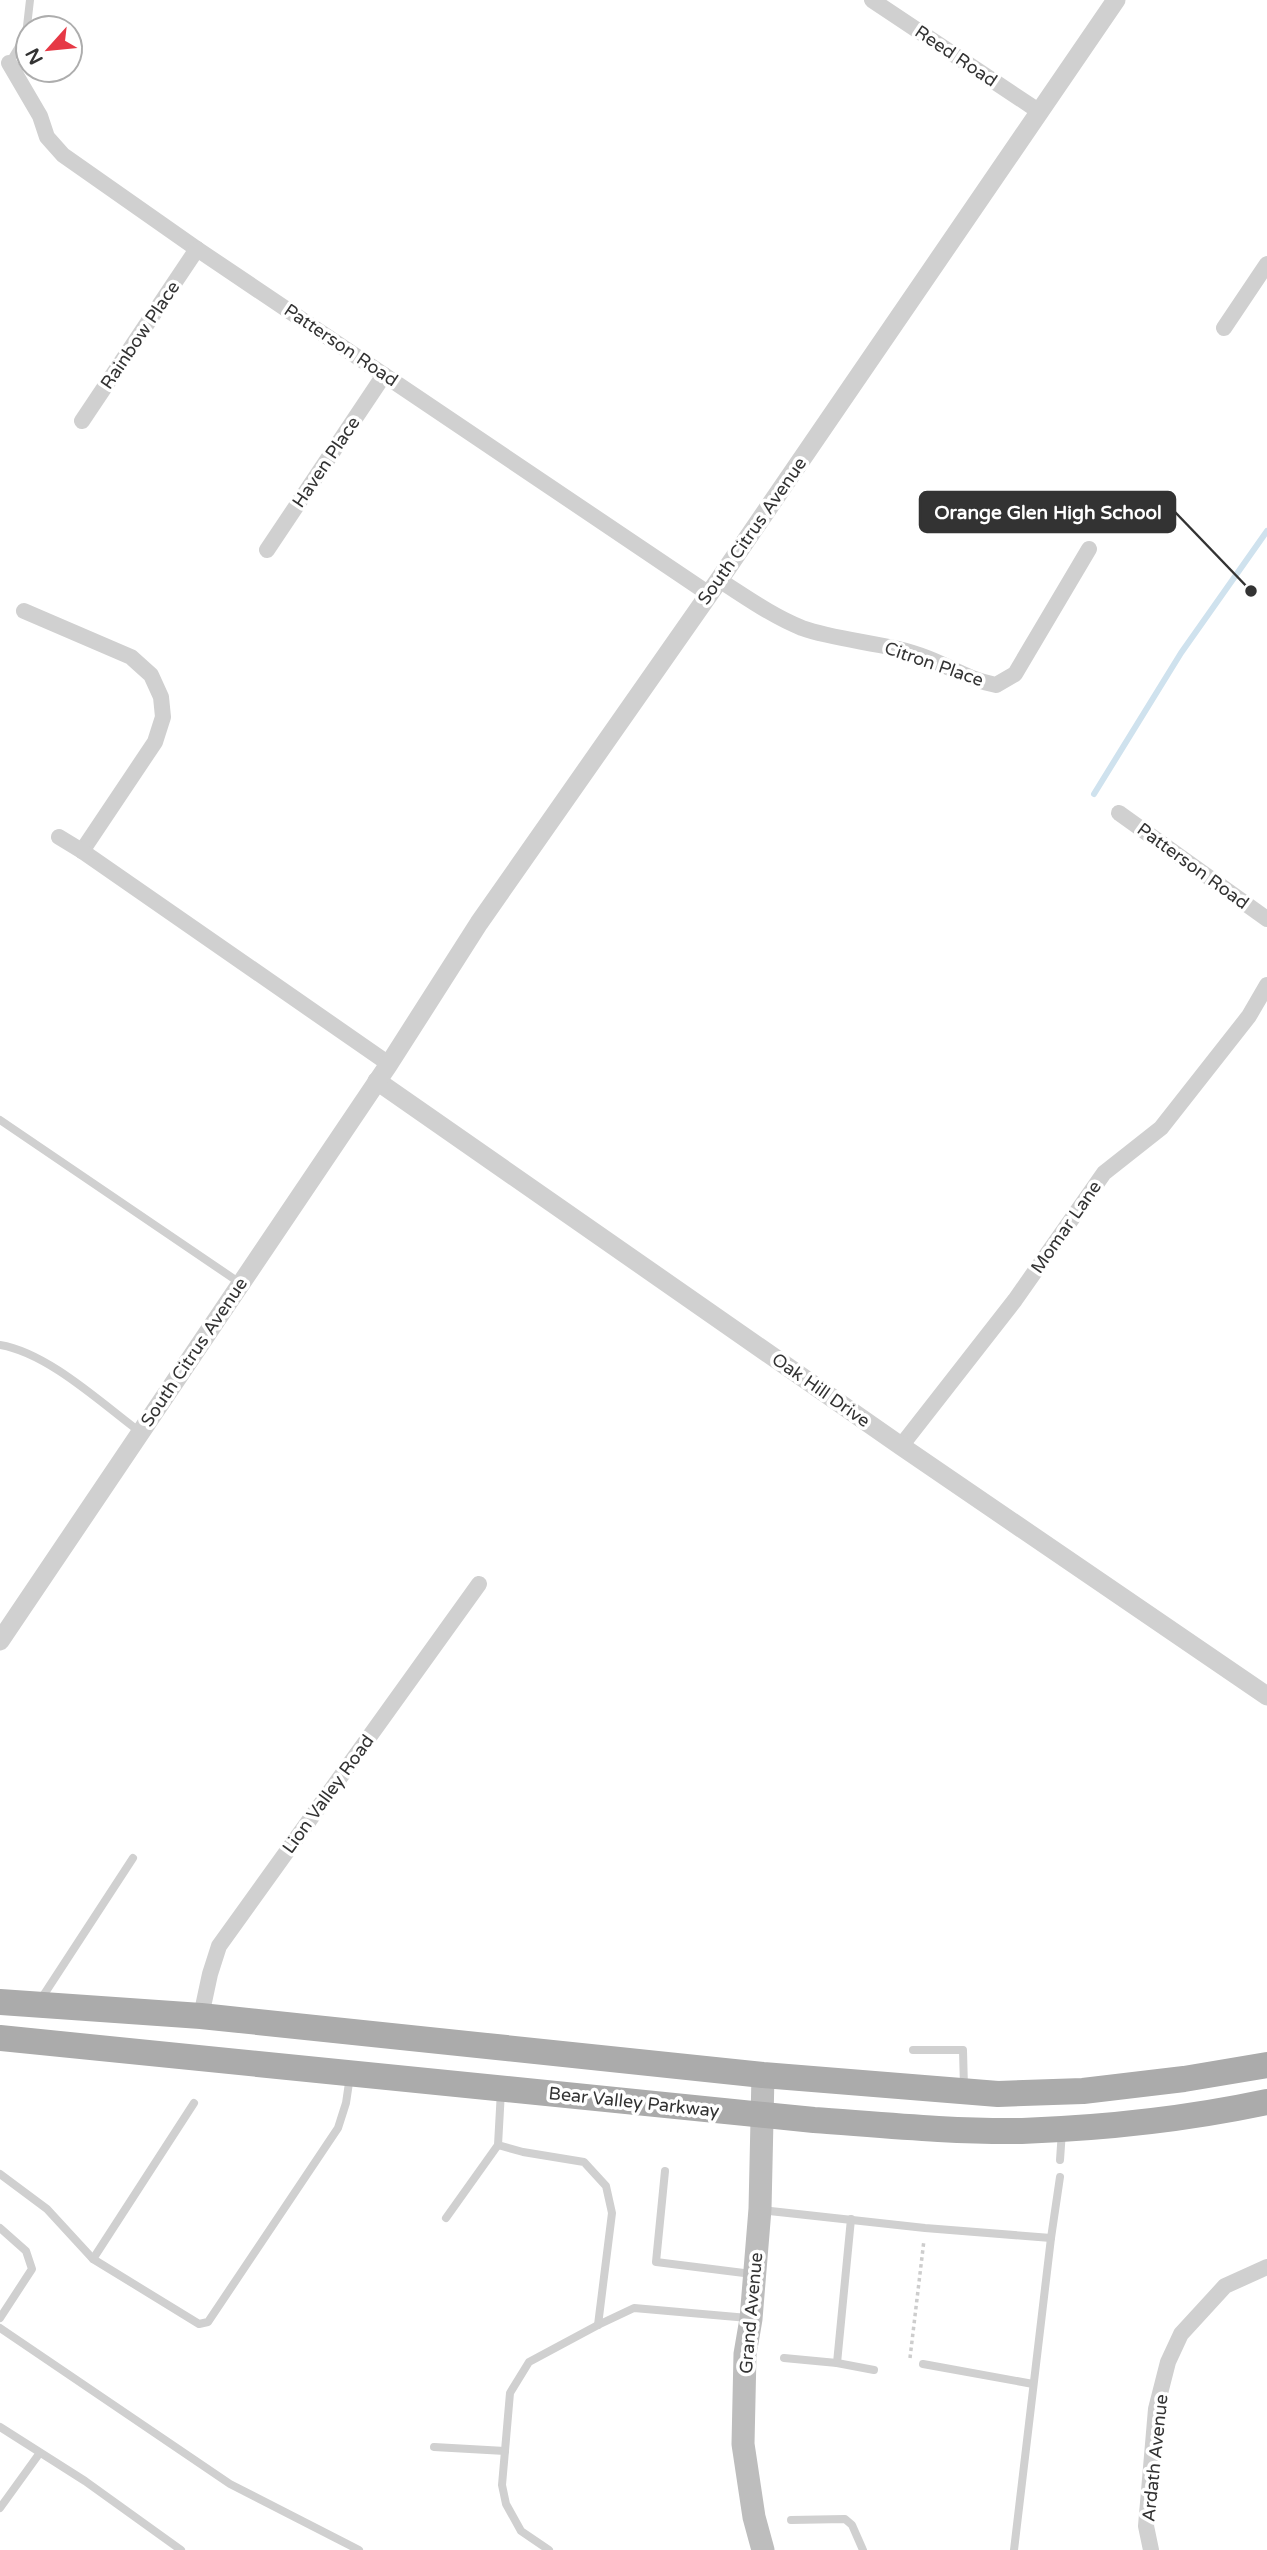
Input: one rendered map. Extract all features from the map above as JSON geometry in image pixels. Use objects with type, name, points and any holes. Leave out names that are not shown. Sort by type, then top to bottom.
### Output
[{"type":"main road","points":[[0,2002],[201,2016],[762,2075],[998,2094],[1083,2091],[1184,2079],[1267,2065]]},
{"type":"main road","name":"Bear Valley Parkway","points":[[0,2038],[762,2115],[926,2128],[1021,2131],[1062,2129],[1208,2114],[1267,2102]]},
{"type":"main road","name":"Grand Avenue","points":[[762,2075],[760,2210],[746,2354],[744,2444],[754,2517],[763,2550]]},
{"type":"street","name":"Reed Road","points":[[872,0],[1040,112]]},
{"type":"street","name":"South Citrus Avenue","points":[[0,1641],[389,1064],[479,923],[714,587],[1116,0]]},
{"type":"street","name":"Patterson Road","points":[[9,63],[40,116],[47,137],[63,155],[384,375],[714,587]]},
{"type":"street","name":"Rainbow Place","points":[[82,421],[197,249]]},
{"type":"street","points":[[1224,328],[1267,264]]},
{"type":"street","name":"Haven Place","points":[[267,550],[384,375]]},
{"type":"street","name":"Citron Place","points":[[714,587],[804,629],[927,658],[972,680],[996,685],[1015,674],[1089,549]]},
{"type":"street","points":[[24,611],[131,657],[151,675],[161,697],[163,717],[155,742],[82,851]]},
{"type":"street","name":"Patterson Road","points":[[1119,813],[1267,919]]},
{"type":"street","points":[[58,837],[389,1064]]},
{"type":"street","name":"Momar Lane","points":[[901,1446],[1016,1300],[1104,1173],[1161,1128],[1249,1016],[1267,985]]},
{"type":"street","name":"Oak Hill Drive","points":[[377,1081],[901,1446],[1267,1696]]},
{"type":"street","name":"Lion Valley Road","points":[[201,2016],[219,1947],[479,1584]]},
{"type":"street","name":"Ardath Avenue","points":[[1151,2550],[1146,2526],[1156,2409],[1168,2362],[1181,2334],[1226,2286],[1267,2267]]},
{"type":"lane","points":[[9,63],[26,35],[30,0]]},
{"type":"lane","points":[[0,1120],[240,1283]]},
{"type":"lane","points":[[0,1345],[18,1348],[48,1364],[140,1432]]},
{"type":"lane","points":[[37,2004],[133,1858]]},
{"type":"lane","points":[[913,2050],[963,2050],[964,2091]]},
{"type":"lane","points":[[0,2174],[47,2208],[93,2259],[199,2324],[208,2322],[338,2127],[346,2103],[350,2073]]},
{"type":"lane","points":[[446,2218],[498,2145],[501,2088]]},
{"type":"lane","points":[[93,2259],[194,2103]]},
{"type":"lane","points":[[1060,2160],[1062,2129]]},
{"type":"lane","points":[[498,2145],[584,2162],[606,2186],[612,2213],[598,2325]]},
{"type":"lane","points":[[665,2171],[656,2262],[755,2274]]},
{"type":"lane","points":[[1014,2550],[1060,2177]]},
{"type":"lane","points":[[760,2210],[925,2228],[1051,2238]]},
{"type":"lane","points":[[837,2363],[851,2219]]},
{"type":"lane","points":[[0,2228],[26,2251],[32,2269],[0,2318]]},
{"type":"lane","points":[[549,2550],[521,2531],[506,2504],[502,2485],[510,2393],[529,2362],[634,2308],[751,2319]]},
{"type":"lane","points":[[0,2328],[230,2484],[359,2550]]},
{"type":"lane","points":[[784,2358],[874,2370]]},
{"type":"lane","points":[[923,2364],[1033,2384]]},
{"type":"lane","points":[[0,2427],[85,2481],[181,2550]]},
{"type":"lane","points":[[434,2447],[505,2451]]},
{"type":"lane","points":[[0,2508],[39,2454]]},
{"type":"lane","points":[[791,2520],[845,2519],[852,2525],[863,2550]]},
{"type":"path","points":[[909,2363],[925,2228]]},
{"type":"waterway","points":[[1094,794],[1181,653],[1267,531]]},
{"type":"place","name":"Orange Glen High School","points":[[1251,591]]}]
